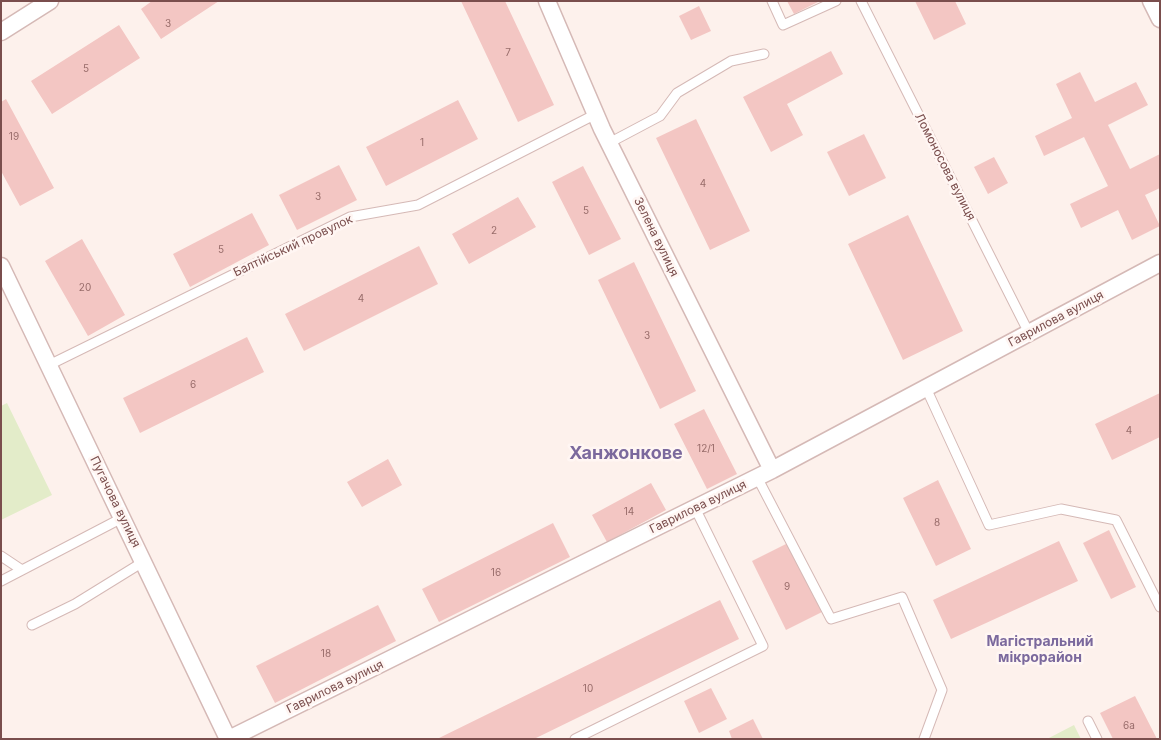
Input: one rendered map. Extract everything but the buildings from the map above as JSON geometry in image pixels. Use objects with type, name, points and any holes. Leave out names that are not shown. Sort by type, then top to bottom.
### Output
[{"type":"street","points":[[1,32],[50,1]]},
{"type":"street","name":"Зелена вулиця","points":[[547,1],[609,143],[772,470]]},
{"type":"street","points":[[1151,1],[1160,19]]},
{"type":"street","name":"Гаврилова вулиця","points":[[229,739],[255,733],[772,470],[1160,264]]},
{"type":"street","name":"Пугачова вулиця","points":[[1,266],[229,739]]},
{"type":"lane","points":[[772,1],[783,25],[836,1]]},
{"type":"lane","name":"Ломоносова вулиця","points":[[861,1],[1029,333]]},
{"type":"lane","points":[[609,143],[660,116],[677,93],[731,61],[764,54]]},
{"type":"lane","name":"Балтійський провулок","points":[[48,364],[350,217],[418,205],[596,114]]},
{"type":"lane","points":[[926,388],[989,525],[1061,508],[1116,520],[1160,607]]},
{"type":"lane","points":[[757,477],[831,619],[902,597],[942,690],[924,739]]},
{"type":"lane","points":[[574,739],[763,646],[695,508]]},
{"type":"lane","points":[[1,581],[122,518]]},
{"type":"lane","points":[[1,556],[22,570]]},
{"type":"lane","points":[[32,625],[75,604],[143,562]]},
{"type":"lane","points":[[1088,721],[1097,739]]},
{"type":"green space","points":[[7,403],[52,495],[1,520],[1,406]]},
{"type":"green space","points":[[1074,725],[1081,739],[1047,739]]},
{"type":"district","name":"Ханжонкове","points":[[626,454]]},
{"type":"district","name":"Магістральний мікрорайон","points":[[1040,650]]}]
